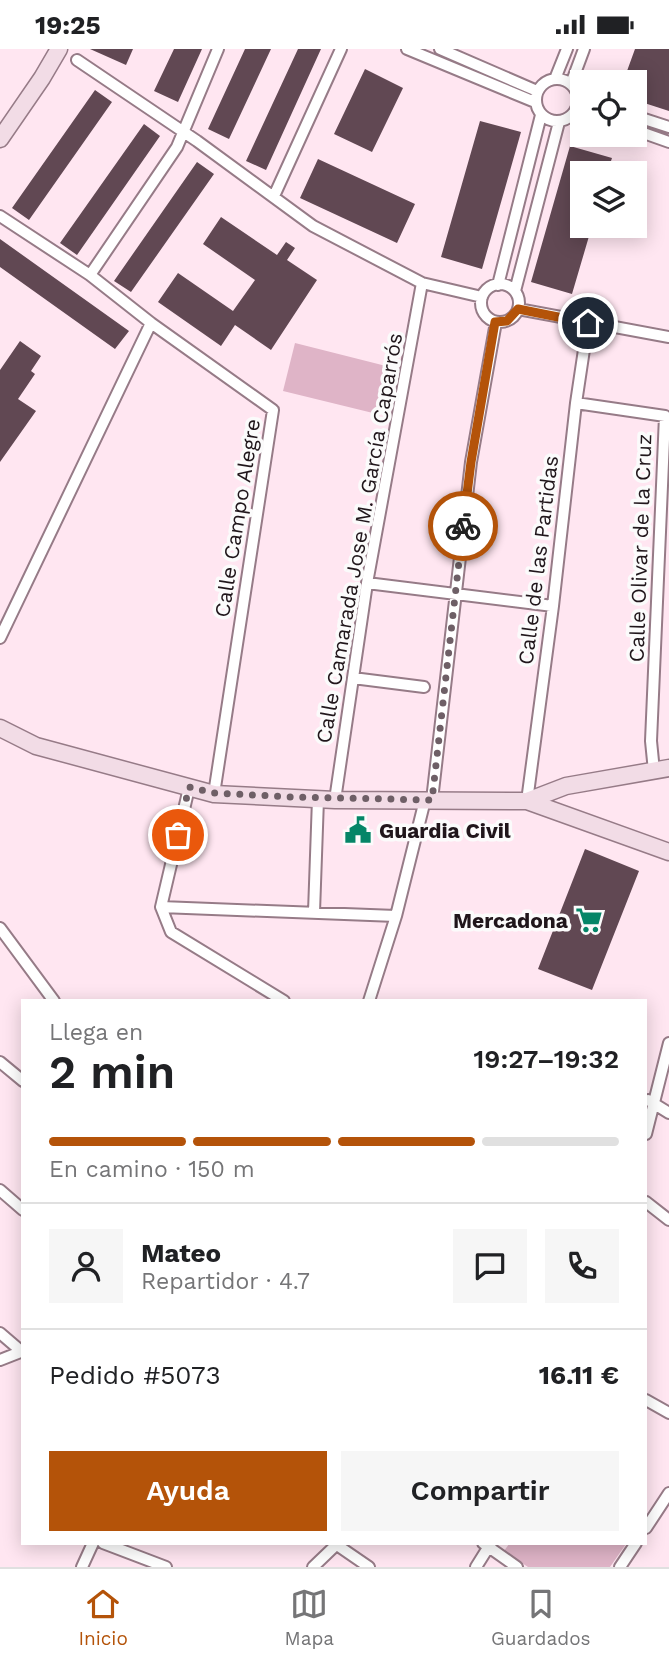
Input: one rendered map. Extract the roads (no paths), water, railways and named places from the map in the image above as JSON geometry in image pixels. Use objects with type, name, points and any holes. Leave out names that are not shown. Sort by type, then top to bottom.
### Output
[{"type":"main road","points":[[0,139],[59,49]]},
{"type":"main road","points":[[0,728],[36,746],[214,793],[335,800],[527,801],[669,852]]},
{"type":"main road","points":[[527,801],[566,786],[662,769]]},
{"type":"main road","points":[[555,790],[560,802],[560,813]]},
{"type":"street","points":[[90,275],[177,147],[218,49]]},
{"type":"street","points":[[274,196],[341,49]]},
{"type":"street","points":[[407,49],[536,96]]},
{"type":"street","points":[[440,49],[536,96]]},
{"type":"street","points":[[555,79],[567,49]]},
{"type":"street","points":[[576,70],[584,49]]},
{"type":"street","points":[[77,60],[183,131],[313,226],[422,283],[482,297]]},
{"type":"street","points":[[498,285],[541,115],[536,96],[545,82],[555,79],[570,84]]},
{"type":"street","points":[[541,115],[552,122],[570,118]]},
{"type":"street","points":[[647,120],[669,127]]},
{"type":"street","points":[[515,291],[498,285],[488,288],[482,297],[482,310],[485,315],[495,322],[507,321],[518,309],[515,291],[559,122]]},
{"type":"street","points":[[647,134],[669,142]]},
{"type":"street","points":[[0,216],[90,275],[151,323],[0,638]]},
{"type":"street","name":"Calle Camarada Jose M. García Caparrós","points":[[335,800],[367,583],[422,283]]},
{"type":"street","points":[[518,309],[669,337]]},
{"type":"street","points":[[370,999],[397,916],[428,800],[471,462],[495,322]]},
{"type":"street","name":"Calle Campo Alegre","points":[[151,323],[273,410],[214,793]]},
{"type":"street","name":"Calle de las Partidas","points":[[527,801],[588,323]]},
{"type":"street","name":"Calle Olivar de la Cruz","points":[[576,403],[664,417],[651,741],[662,769]]},
{"type":"street","points":[[367,583],[553,606]]},
{"type":"street","points":[[353,678],[424,687]]},
{"type":"street","points":[[189,787],[161,907],[171,932],[281,999]]},
{"type":"street","points":[[314,912],[318,799]]},
{"type":"street","points":[[161,907],[397,916]]},
{"type":"street","points":[[0,928],[53,999]]},
{"type":"street","points":[[647,1123],[649,1100],[669,1043]]},
{"type":"street","points":[[0,1062],[21,1079]]},
{"type":"street","points":[[649,1100],[669,1114]]},
{"type":"street","points":[[0,1190],[21,1208]]},
{"type":"street","points":[[647,1203],[669,1220]]},
{"type":"street","points":[[0,1333],[21,1350]]},
{"type":"street","points":[[0,1360],[21,1351]]},
{"type":"street","points":[[647,1402],[669,1413]]},
{"type":"street","points":[[647,1526],[669,1493]]},
{"type":"street","points":[[82,1567],[92,1545]]},
{"type":"street","points":[[108,1545],[166,1567]]},
{"type":"street","points":[[313,1567],[334,1545]]},
{"type":"street","points":[[336,1545],[369,1567]]},
{"type":"street","points":[[476,1567],[487,1545],[517,1567]]},
{"type":"street","points":[[620,1567],[635,1545]]},
{"type":"place","name":"Guardia Civil","points":[[358,830]]},
{"type":"place","name":"Mercadona","points":[[589,920]]}]
